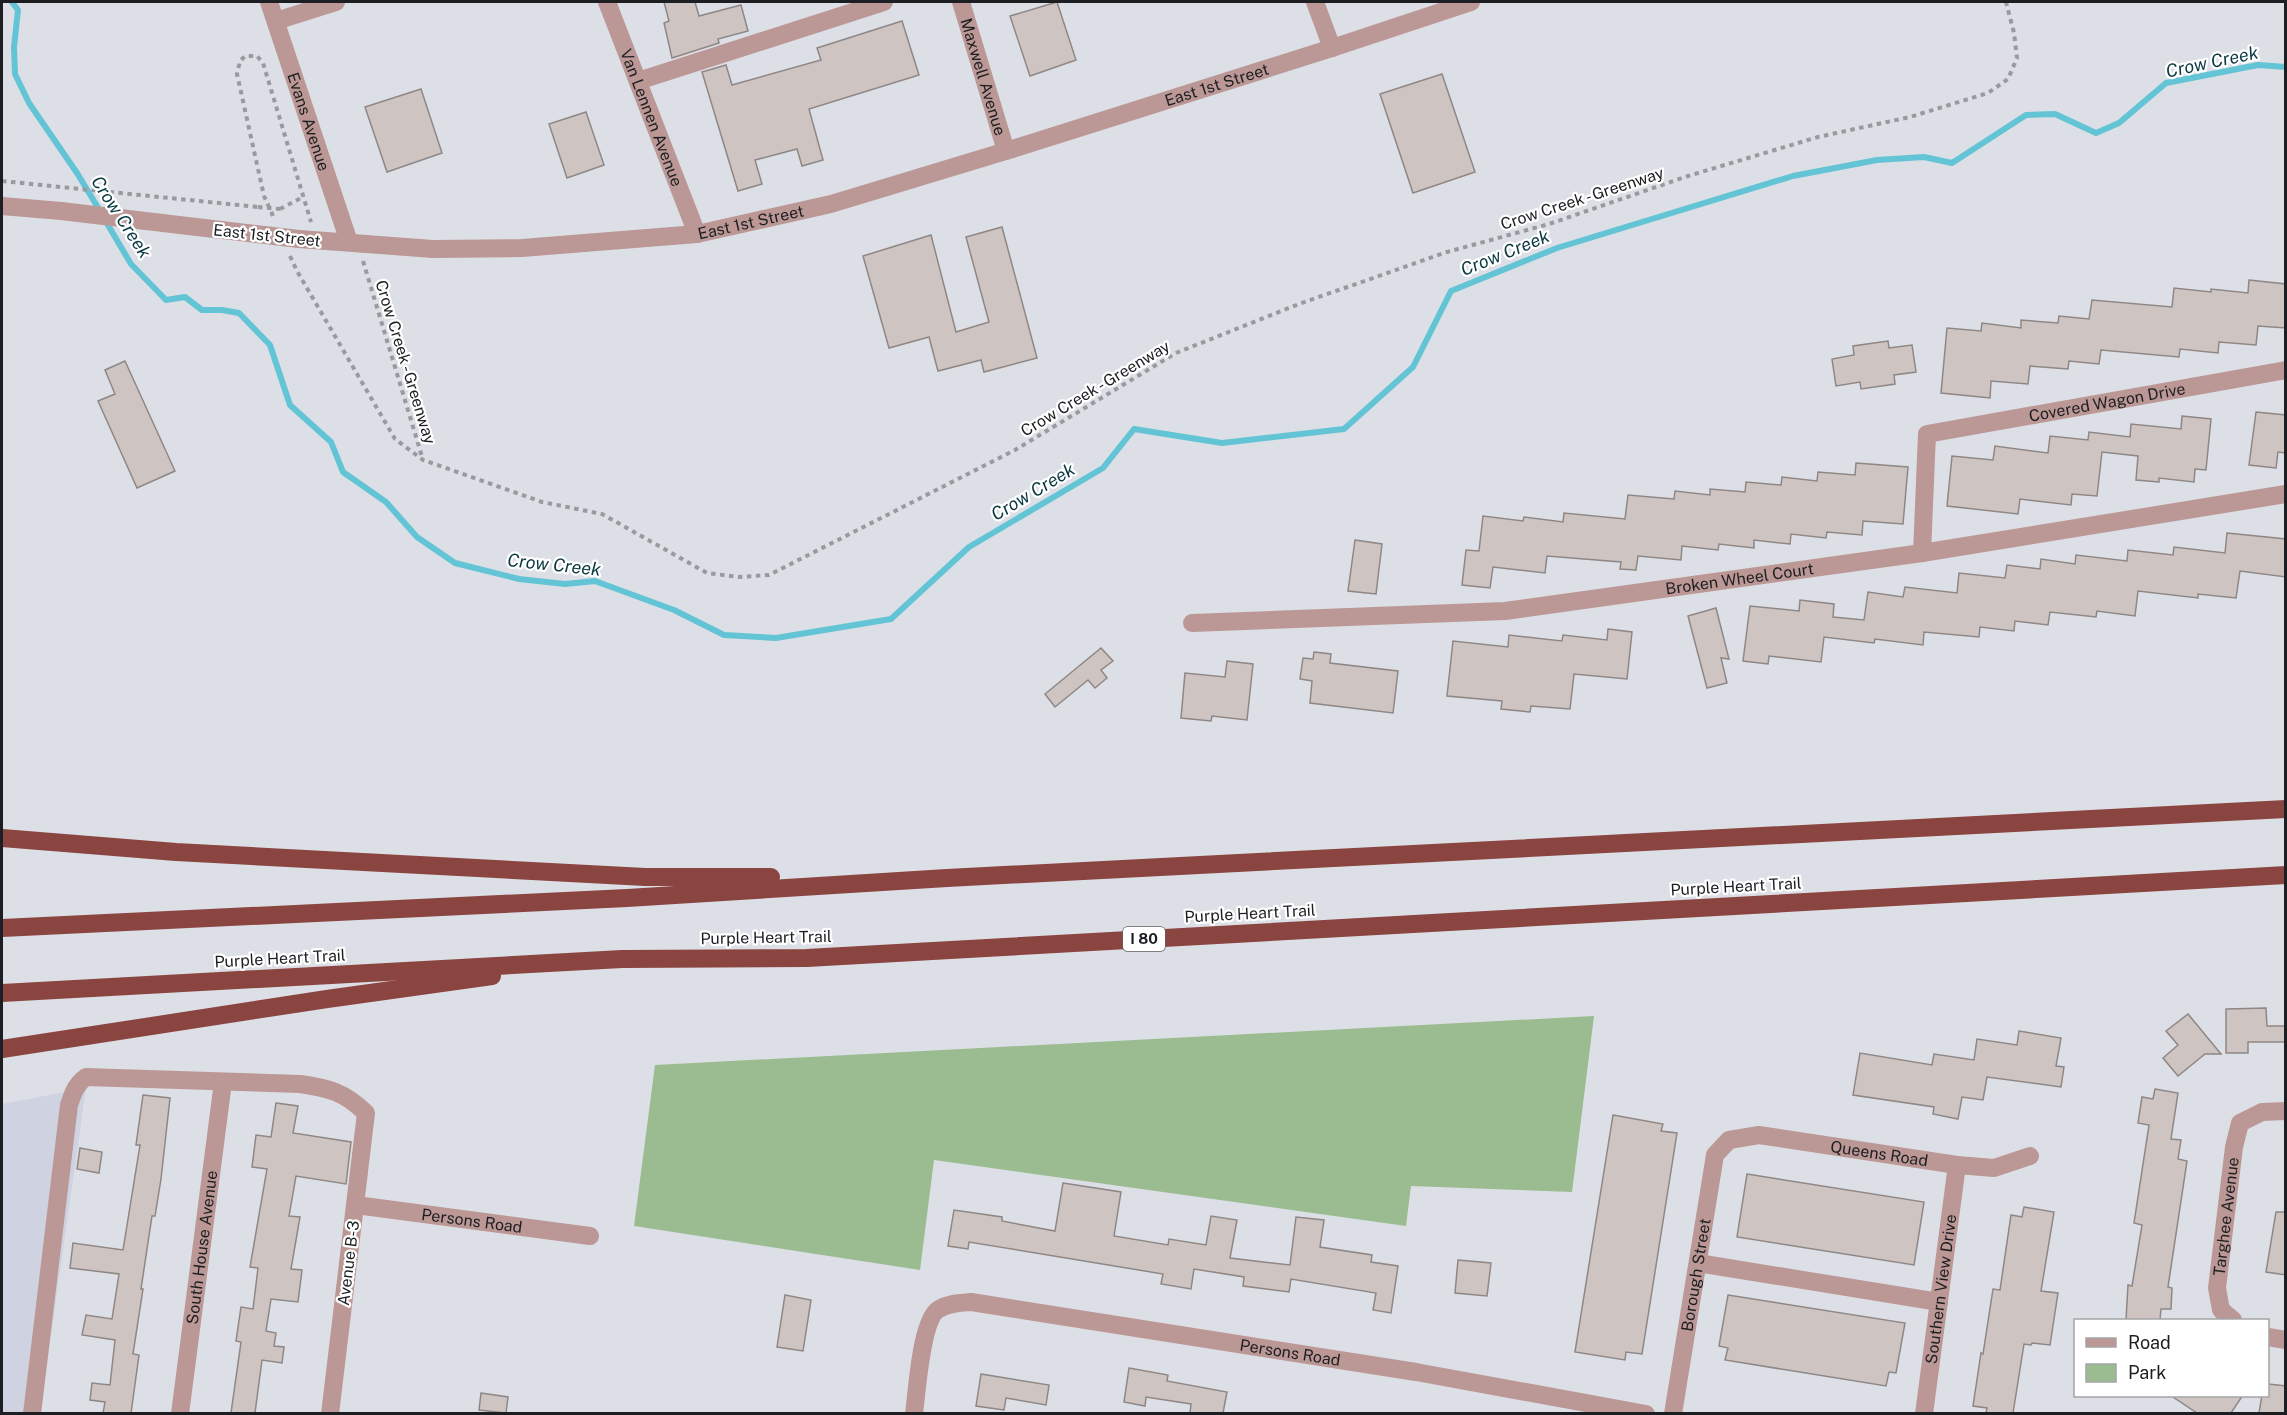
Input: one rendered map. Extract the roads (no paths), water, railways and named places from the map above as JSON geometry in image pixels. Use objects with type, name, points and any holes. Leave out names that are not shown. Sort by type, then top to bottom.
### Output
[{"type":"highway","points":[[2,928],[627,898],[947,878],[2286,810]]},
{"type":"highway","points":[[2,838],[187,853],[645,878],[947,878]]},
{"type":"highway","name":"Purple Heart Trail","points":[[2,993],[622,958],[819,957],[2286,875]]},
{"type":"highway","points":[[2,1049],[327,999],[622,958]]},
{"type":"street","name":"Evans Avenue","points":[[269,2],[353,243]]},
{"type":"street","points":[[276,21],[336,2]]},
{"type":"street","name":"Van Lennen Avenue","points":[[607,2],[697,234]]},
{"type":"street","points":[[638,81],[884,2]]},
{"type":"street","name":"Maxwell Avenue","points":[[961,2],[1006,151]]},
{"type":"street","points":[[1315,2],[1332,48]]},
{"type":"street","name":"East 1st Street","points":[[2,206],[299,239],[433,249],[522,248],[697,234],[831,204],[1006,151],[1471,2]]},
{"type":"street","name":"Covered Wagon Drive","points":[[1922,553],[1927,434],[2286,370]]},
{"type":"street","name":"Broken Wheel Court","points":[[1192,623],[1505,611],[1922,553],[2286,494]]},
{"type":"street","points":[[32,1413],[69,1105],[73,1091],[86,1077],[223,1082]]},
{"type":"street","name":"Avenue B-3","points":[[223,1082],[300,1084],[328,1088],[349,1097],[366,1113],[330,1413]]},
{"type":"street","name":"South House Avenue","points":[[180,1413],[223,1082]]},
{"type":"street","name":"Targhee Avenue","points":[[2227,1315],[2217,1288],[2234,1147],[2240,1123],[2262,1112],[2286,1112]]},
{"type":"street","name":"Queens Road","points":[[1729,1140],[1759,1135],[1957,1165],[1994,1168],[2030,1156]]},
{"type":"street","name":"Borough Street","points":[[1673,1413],[1715,1155],[1729,1140]]},
{"type":"street","name":"Southern View Drive","points":[[1924,1413],[1957,1165]]},
{"type":"street","name":"Persons Road","points":[[356,1205],[590,1236]]},
{"type":"street","points":[[1698,1263],[1939,1302]]},
{"type":"street","name":"Persons Road","points":[[914,1413],[927,1324],[936,1310],[952,1303],[971,1302],[1416,1372],[1646,1413]]},
{"type":"street","points":[[2269,1337],[2286,1340]]},
{"type":"waterway","name":"Crow Creek","points":[[12,2],[18,10],[14,47],[15,74],[29,103],[100,211]]},
{"type":"waterway","name":"Crow Creek","points":[[105,220],[131,264],[166,300],[185,297],[202,310],[239,313],[270,345],[290,405],[331,442],[343,472],[386,502],[417,537],[455,563],[519,579],[565,584],[595,581],[674,610],[724,635],[776,638],[891,619],[969,547],[1103,468],[1134,429],[1222,443],[1344,429],[1413,367],[1451,291],[1557,248],[1793,176],[1877,160],[1924,157],[1952,163],[2026,115],[2055,114],[2096,133],[2119,123],[2166,83],[2258,65],[2286,67]]}]
